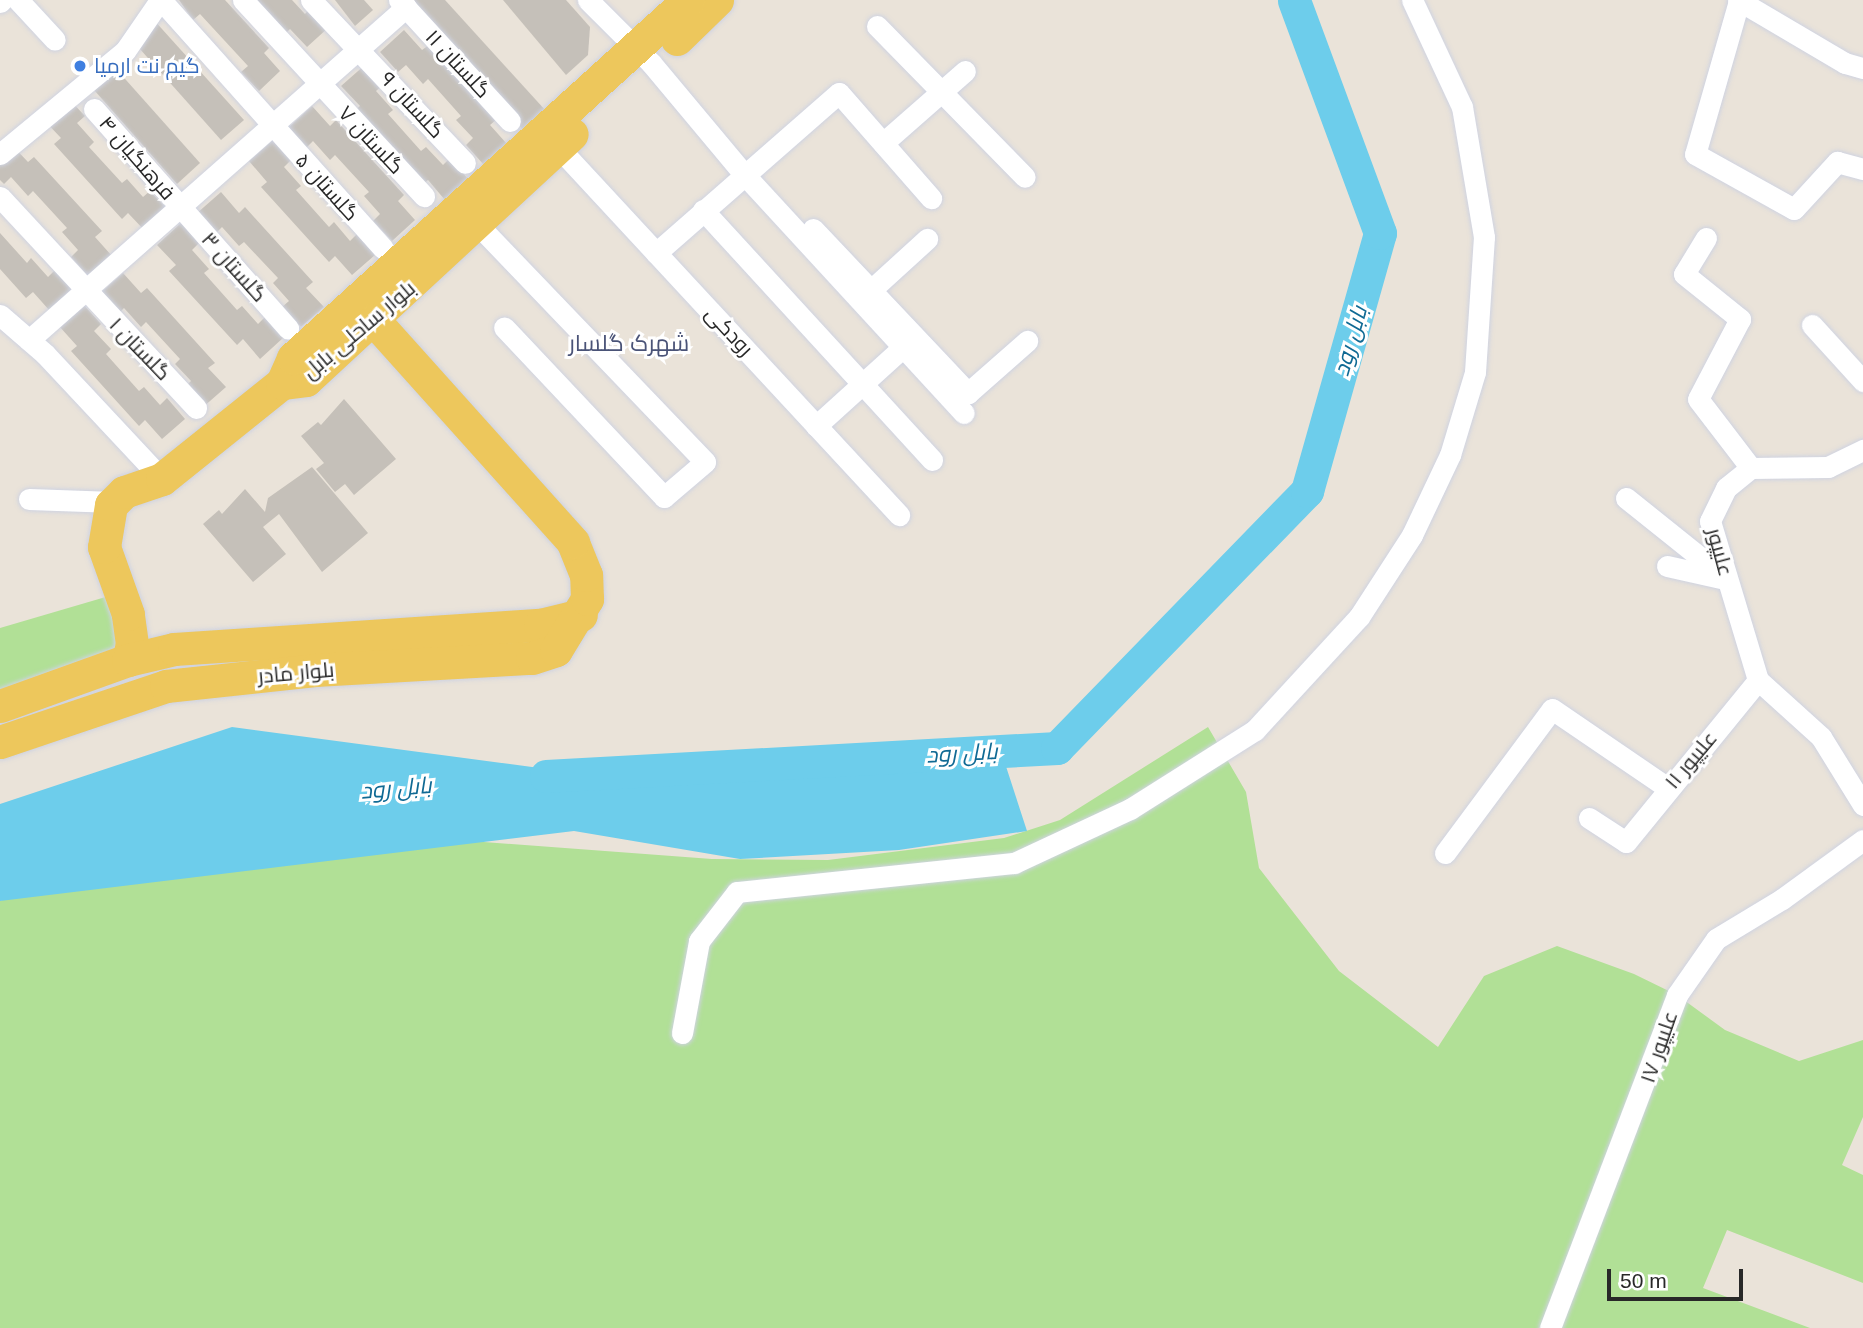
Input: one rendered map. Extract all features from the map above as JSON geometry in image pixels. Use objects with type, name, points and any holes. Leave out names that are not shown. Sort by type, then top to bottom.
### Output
[{"type":"main road","name":"بلوار ساحلی بابل","points":[[282,383],[306,380],[478,225],[644,55],[688,0]]},
{"type":"main road","name":"بلوار ساحلی بابل","points":[[282,383],[293,358],[644,55],[717,0]]},
{"type":"main road","name":"بلوار مادر","points":[[0,742],[166,685],[314,670],[532,658],[556,650],[581,614],[587,599],[586,575],[573,542],[374,320]]},
{"type":"main road","points":[[128,660],[132,644],[128,614],[104,547],[114,502],[124,492],[162,479],[282,383]]},
{"type":"main road","name":"بلوار مادر","points":[[0,706],[128,660],[174,649],[540,625],[581,614]]},
{"type":"street","points":[[18,0],[55,40]]},
{"type":"street","points":[[0,154],[125,51],[160,0]]},
{"type":"street","name":"گلستان ۵","points":[[160,0],[383,248]]},
{"type":"street","name":"گلستان ۷","points":[[243,0],[424,196]]},
{"type":"street","name":"گلستان ۹","points":[[311,0],[465,163]]},
{"type":"street","points":[[588,0],[644,55],[743,173],[964,412]]},
{"type":"street","points":[[682,1033],[699,941],[737,892],[1014,863],[1130,809],[1255,730],[1359,617],[1412,535],[1450,454],[1475,372],[1484,237],[1462,107],[1412,0]]},
{"type":"street","points":[[1863,68],[1845,63],[1738,1],[1695,154],[1794,209],[1837,162],[1863,169]]},
{"type":"street","points":[[29,340],[359,48],[402,4]]},
{"type":"street","name":"گلستان ۱۱","points":[[402,4],[510,121]]},
{"type":"street","points":[[877,26],[943,90],[1025,177]]},
{"type":"street","points":[[883,143],[965,71]]},
{"type":"street","points":[[656,253],[743,173],[839,93],[932,198]]},
{"type":"street","name":"فرهنگیان ۴","points":[[94,109],[180,206]]},
{"type":"street","name":"رودکی","points":[[558,146],[899,515]]},
{"type":"street","points":[[743,173],[766,179],[968,393],[1027,341]]},
{"type":"street","name":"گلستان ۱","points":[[0,197],[84,291],[196,408]]},
{"type":"street","name":"گلستان ۳","points":[[180,206],[288,328]]},
{"type":"street","points":[[703,210],[932,460]]},
{"type":"street","points":[[478,225],[705,462],[664,497],[504,327]]},
{"type":"street","points":[[1706,238],[1684,274],[1740,319],[1699,399],[1751,468],[1828,467],[1863,450]]},
{"type":"street","points":[[871,290],[928,239]]},
{"type":"street","points":[[0,315],[29,340],[162,479]]},
{"type":"street","points":[[1812,325],[1863,381]]},
{"type":"street","points":[[816,426],[903,347]]},
{"type":"street","name":"علیپور","points":[[1751,468],[1726,488],[1710,521],[1758,680]]},
{"type":"street","points":[[1626,498],[1727,579]]},
{"type":"street","points":[[29,499],[114,502]]},
{"type":"street","points":[[1667,566],[1727,579]]},
{"type":"street","points":[[1758,680],[1821,737],[1863,805]]},
{"type":"street","name":"علیپور ۱۱","points":[[1589,818],[1626,842],[1758,680]]},
{"type":"street","points":[[1445,853],[1552,709],[1668,788]]},
{"type":"street","name":"علیپور ۱۷","points":[[1550,1328],[1677,995],[1716,939],[1782,899],[1863,840]]},
{"type":"green space","points":[[109,596],[121,633],[112,654],[0,692],[0,628]]},
{"type":"green space","points":[[1208,727],[1246,792],[1259,868],[1339,971],[1438,1047],[1484,976],[1557,946],[1634,974],[1677,995],[1725,1030],[1799,1061],[1863,1040],[1863,1117],[1842,1165],[1863,1175],[1863,1283],[1727,1230],[1703,1288],[1810,1328],[0,1328],[0,901],[105,860],[418,837],[712,859],[828,860],[1004,838],[1060,820]]},
{"type":"water","points":[[232,727],[584,774],[1001,751],[1027,831],[899,850],[740,859],[574,831],[0,901],[0,804]]},
{"type":"building","points":[[179,0],[225,0],[269,48],[264,53],[280,71],[259,91],[241,72],[248,66],[200,14],[193,20]]},
{"type":"building","points":[[255,0],[292,0],[305,14],[311,7],[329,27],[307,47],[290,29],[285,34]]},
{"type":"building","points":[[335,0],[364,0],[373,10],[355,26]]},
{"type":"building","points":[[405,0],[445,0],[546,111],[524,131]]},
{"type":"building","points":[[503,0],[566,0],[590,27],[588,55],[566,75]]},
{"type":"building","points":[[153,19],[244,120],[221,140],[131,39]]},
{"type":"building","points":[[404,30],[422,50],[429,45],[497,119],[490,125],[507,144],[484,165],[466,145],[473,138],[456,120],[461,116],[428,79],[423,84],[406,65],[398,72],[380,52]]},
{"type":"building","points":[[110,62],[200,163],[177,184],[87,82]]},
{"type":"building","points":[[366,64],[384,84],[376,91],[393,110],[388,114],[421,151],[426,147],[443,165],[450,158],[468,179],[445,200],[428,180],[421,186],[353,112],[360,106],[341,86]]},
{"type":"building","points":[[66,96],[85,116],[77,123],[94,142],[89,147],[122,183],[127,179],[143,197],[150,191],[169,211],[146,232],[128,213],[122,219],[54,144],[61,138],[42,118]]},
{"type":"building","points":[[312,106],[330,126],[336,120],[404,195],[398,201],[415,220],[392,241],[373,221],[380,214],[364,196],[369,192],[335,155],[330,160],[313,141],[306,148],[288,128]]},
{"type":"building","points":[[273,140],[291,160],[284,167],[301,186],[296,190],[329,227],[334,222],[350,241],[357,234],[375,255],[352,275],[335,256],[329,262],[261,187],[267,182],[249,161]]},
{"type":"building","points":[[9,142],[28,162],[34,157],[102,231],[95,237],[112,256],[89,277],[71,257],[78,250],[62,232],[67,228],[33,191],[28,196],[11,177],[4,184],[0,180],[0,150]]},
{"type":"building","points":[[221,192],[239,213],[245,207],[313,282],[306,288],[324,307],[301,327],[282,307],[289,301],[273,283],[278,278],[244,242],[239,246],[222,227],[215,234],[196,214]]},
{"type":"building","points":[[181,223],[199,243],[192,250],[209,269],[204,273],[237,310],[242,306],[258,324],[265,317],[283,338],[260,359],[243,339],[237,345],[169,271],[176,265],[157,245]]},
{"type":"building","points":[[0,233],[27,263],[31,258],[48,277],[55,270],[73,290],[50,311],[33,292],[26,298],[0,269]]},
{"type":"building","points":[[123,273],[141,293],[147,288],[215,363],[208,368],[226,387],[202,408],[184,388],[191,381],[175,364],[180,359],[146,322],[141,327],[124,308],[117,315],[98,295]]},
{"type":"building","points":[[83,304],[101,324],[94,331],[111,349],[106,354],[139,391],[144,387],[160,405],[167,398],[185,419],[162,439],[145,420],[139,426],[71,351],[77,346],[59,326]]},
{"type":"building","points":[[344,399],[396,459],[354,495],[345,484],[335,492],[316,469],[324,463],[301,436],[318,422],[321,425]]},
{"type":"building","points":[[312,467],[368,533],[322,572],[279,514],[263,527],[286,554],[253,582],[203,524],[219,510],[222,514],[245,489],[265,512],[268,498]]},
{"type":"waterway","name":"بابل رود","points":[[546,776],[1057,748],[1307,491],[1380,233],[1294,0]]},
{"type":"place","name":"گیم نت ارمیا","points":[[80,66]]},
{"type":"district","name":"شهرک گلسار","points":[[629,343]]}]
